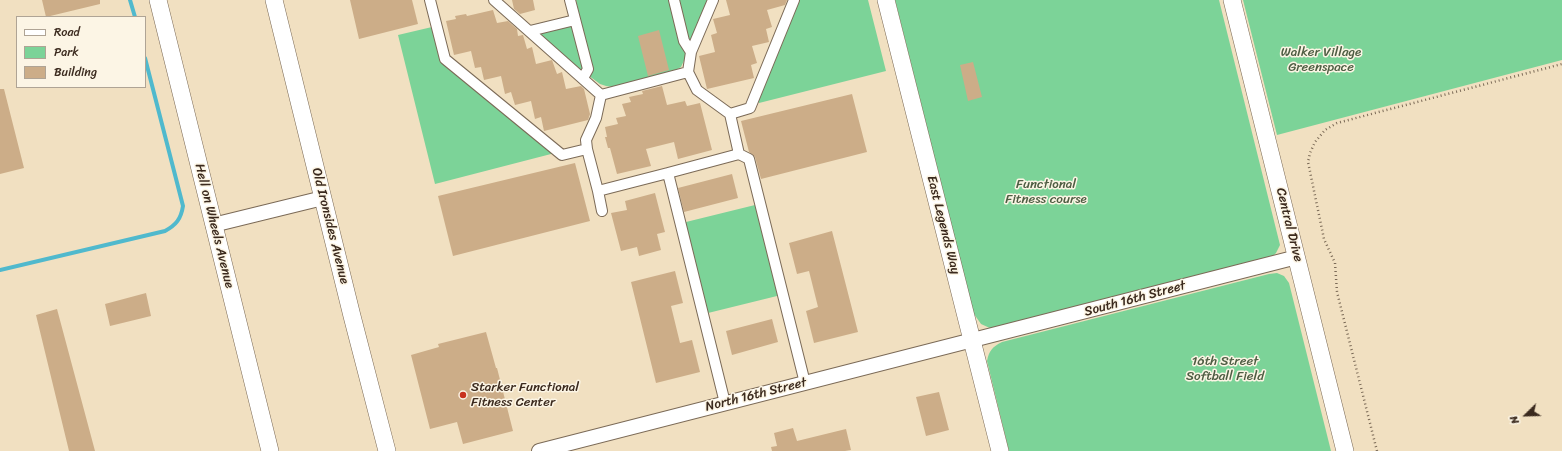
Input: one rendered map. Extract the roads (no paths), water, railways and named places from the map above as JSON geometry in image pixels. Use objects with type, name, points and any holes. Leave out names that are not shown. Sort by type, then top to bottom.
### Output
[{"type":"street","name":"Hell on Wheels Avenue","points":[[158,0],[270,451]]},
{"type":"street","name":"Old Ironsides Avenue","points":[[274,0],[387,451]]},
{"type":"street","points":[[430,0],[445,59],[562,155],[587,149]]},
{"type":"street","points":[[494,0],[601,95]]},
{"type":"street","points":[[572,0],[575,20],[588,69],[583,78]]},
{"type":"street","points":[[674,0],[684,41],[691,52]]},
{"type":"street","points":[[713,0],[691,52],[688,72],[698,90],[730,114],[739,154]]},
{"type":"street","points":[[730,114],[750,108],[794,0]]},
{"type":"street","name":"East Legends Way","points":[[886,0],[1000,451]]},
{"type":"street","name":"Central Drive","points":[[1232,0],[1345,451]]},
{"type":"street","points":[[530,31],[575,20]]},
{"type":"street","points":[[601,95],[688,72]]},
{"type":"street","points":[[601,95],[596,118],[586,140],[602,211]]},
{"type":"street","points":[[598,191],[739,154],[749,159],[761,201],[805,383]]},
{"type":"street","points":[[668,173],[725,403]]},
{"type":"street","points":[[213,225],[323,198]]},
{"type":"street","name":"South 16th Street","points":[[973,341],[1297,257]]},
{"type":"street","name":"North 16th Street","points":[[539,451],[973,341]]},
{"type":"waterway","points":[[130,0],[135,16]]},
{"type":"waterway","points":[[0,270],[165,231],[177,221],[181,215],[183,206],[146,62]]},
{"type":"place","name":"Starker Functional Fitness Center","points":[[463,395]]},
{"type":"park label","name":"Walker Village Greenspace","points":[[1321,60]]},
{"type":"park label","name":"Functional Fitness course","points":[[1046,192]]},
{"type":"park label","name":"16th Street Softball Field","points":[[1225,370]]}]
